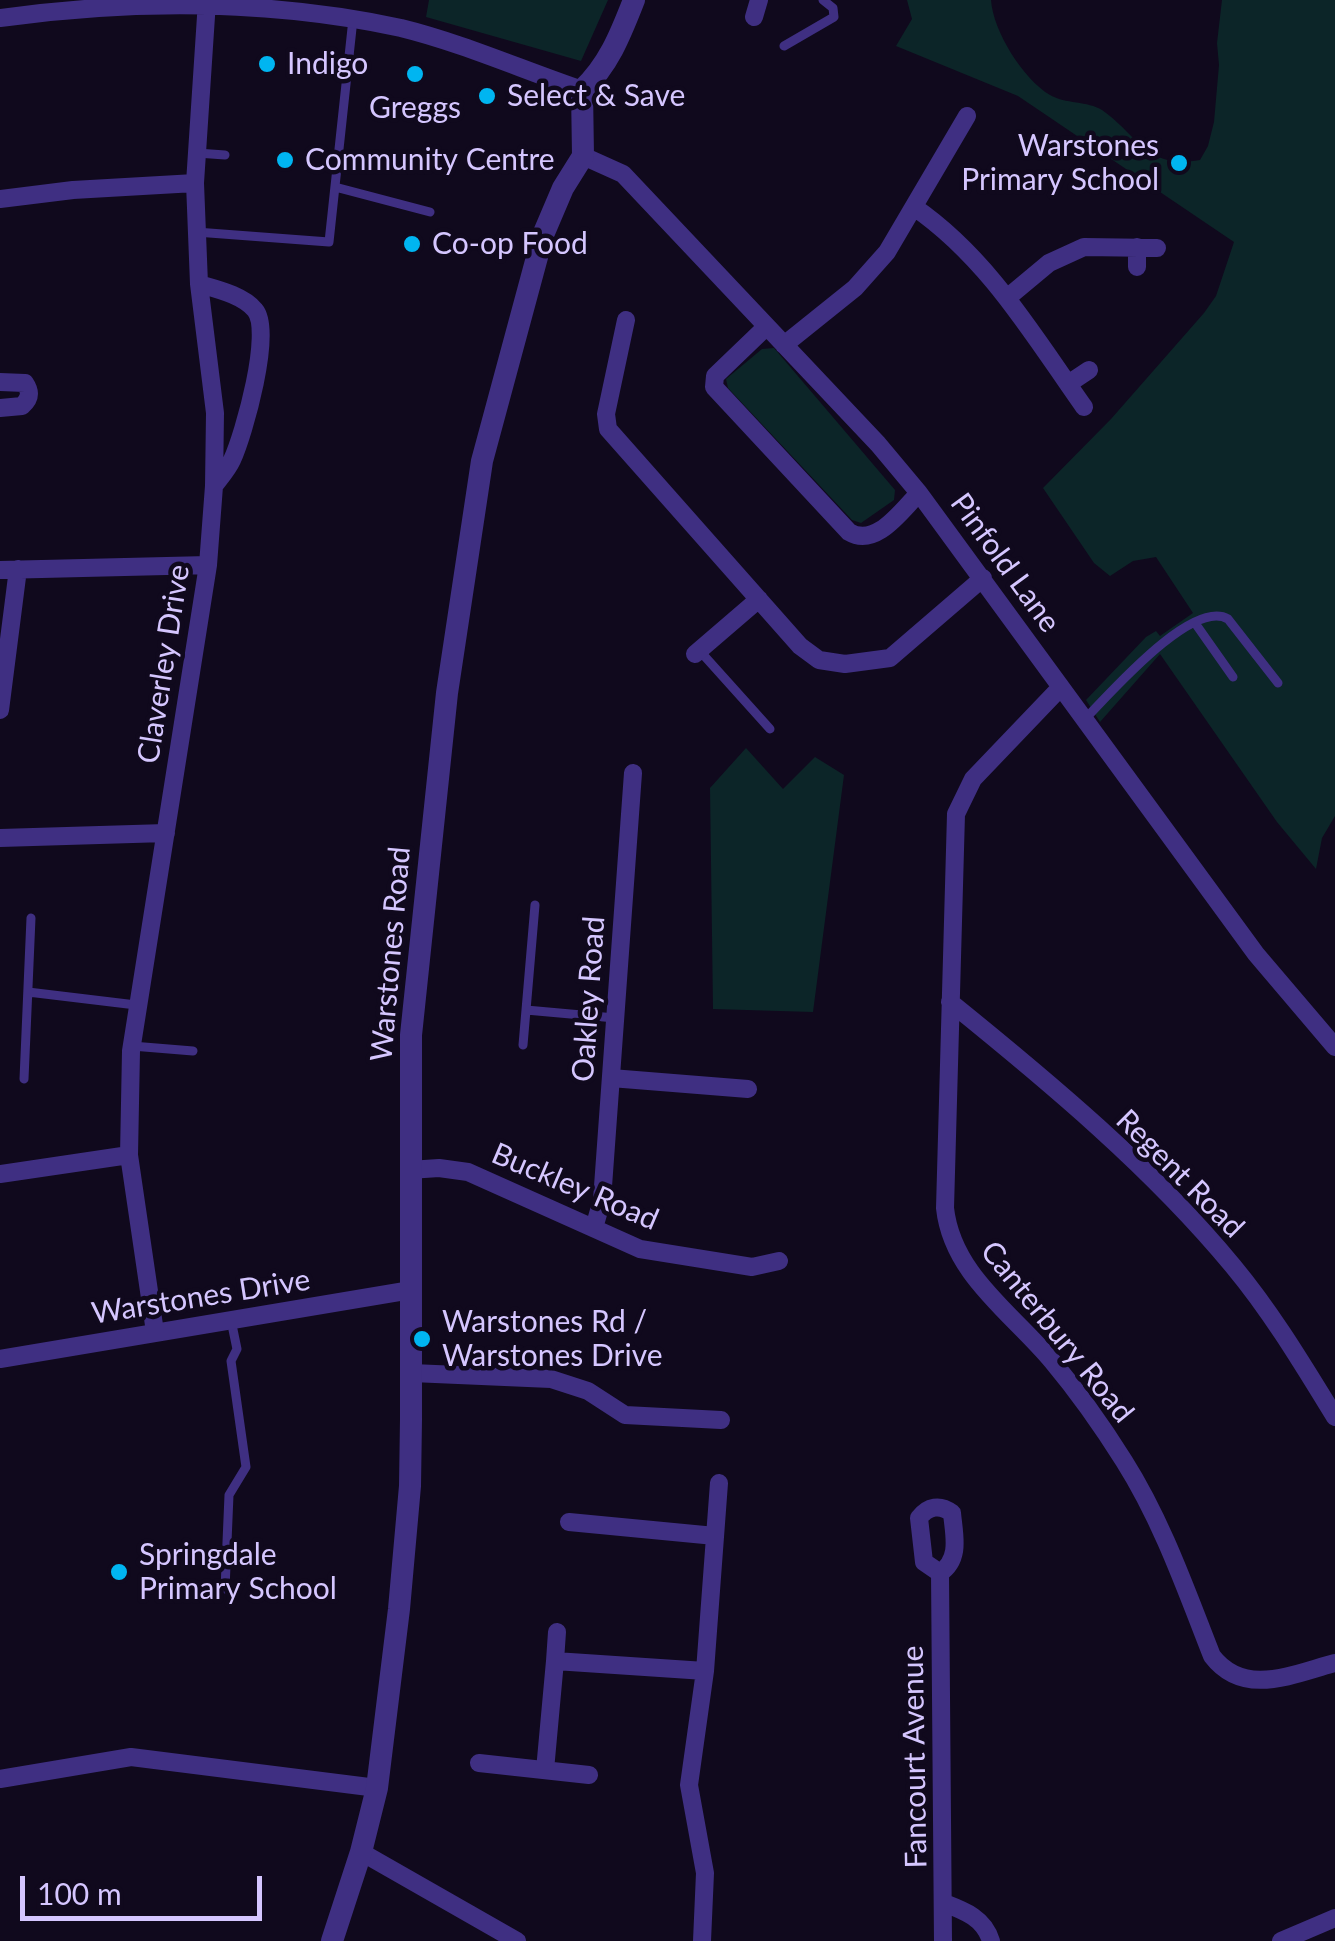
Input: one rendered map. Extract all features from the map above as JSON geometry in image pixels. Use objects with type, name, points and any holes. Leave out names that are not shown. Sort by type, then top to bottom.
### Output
[{"type":"street","points":[[0,18],[47,5],[207,1],[349,12],[582,90],[596,78],[615,48],[634,0]]},
{"type":"street","name":"Claverley Drive","points":[[155,1332],[129,1155],[132,1046],[208,565],[214,486],[215,413],[199,284],[195,183],[207,1]]},
{"type":"street","name":"Warstones Road","points":[[332,1941],[362,1852],[377,1788],[391,1692],[407,1521],[412,1373],[408,1170],[411,1035],[448,693],[482,461],[543,235],[582,156],[582,90]]},
{"type":"street","points":[[784,346],[870,272],[964,140],[968,116]]},
{"type":"street","name":"Pinfold Lane","points":[[582,156],[623,174],[920,494],[1256,954],[1335,1047]]},
{"type":"street","points":[[0,199],[72,190],[195,183]]},
{"type":"street","points":[[914,208],[949,232],[1007,298],[1084,406]]},
{"type":"street","points":[[1007,298],[1070,252],[1102,245],[1156,248]]},
{"type":"street","points":[[1136,247],[1137,268]]},
{"type":"street","points":[[199,284],[222,290],[248,304],[258,312],[261,328],[249,406],[232,462],[214,486]]},
{"type":"street","points":[[626,320],[606,414],[608,429],[800,646],[819,660],[858,663],[890,658],[983,578]]},
{"type":"street","points":[[766,326],[715,376],[714,388],[856,537],[874,535],[920,494]]},
{"type":"street","points":[[1068,384],[1089,370]]},
{"type":"street","points":[[0,382],[18,381],[29,389],[29,397],[22,406],[0,408]]},
{"type":"street","points":[[0,710],[9,570],[208,565]]},
{"type":"street","points":[[697,652],[759,599]]},
{"type":"street","name":"Canterbury Road","points":[[1062,688],[973,779],[956,814],[945,1208],[950,1240],[959,1257],[1051,1359],[1126,1464],[1158,1523],[1212,1656],[1220,1666],[1238,1678],[1268,1681],[1335,1663]]},
{"type":"street","name":"Oakley Road","points":[[594,1228],[602,1200],[633,772]]},
{"type":"street","points":[[0,838],[166,832]]},
{"type":"street","name":"Regent Road","points":[[950,1002],[1124,1152],[1222,1253],[1291,1344],[1335,1417]]},
{"type":"street","points":[[611,1078],[748,1089]]},
{"type":"street","points":[[0,1174],[129,1155]]},
{"type":"street","name":"Buckley Road","points":[[408,1170],[439,1168],[468,1172],[640,1250],[752,1268],[779,1261]]},
{"type":"street","name":"Warstones Drive","points":[[0,1359],[412,1290]]},
{"type":"street","points":[[412,1373],[552,1378],[588,1391],[626,1414],[721,1420]]},
{"type":"street","points":[[702,1941],[705,1873],[689,1786],[705,1672],[720,1483]]},
{"type":"street","points":[[569,1522],[715,1536]]},
{"type":"street","name":"Fancourt Avenue","points":[[940,1573],[942,1941]]},
{"type":"street","points":[[544,1770],[558,1632]]},
{"type":"street","points":[[555,1661],[705,1672]]},
{"type":"street","points":[[0,1779],[131,1758],[377,1788]]},
{"type":"street","points":[[479,1763],[589,1775]]},
{"type":"street","points":[[362,1852],[517,1941]]},
{"type":"street","points":[[944,1903],[973,1914],[991,1941]]},
{"type":"street","points":[[1281,1941],[1335,1918]]},
{"type":"lane","points":[[784,46],[834,17],[834,8],[824,0]]},
{"type":"lane","points":[[196,232],[329,242],[349,12]]},
{"type":"lane","points":[[197,153],[226,155]]},
{"type":"lane","points":[[335,187],[430,212]]},
{"type":"lane","points":[[1084,720],[1149,652],[1203,618],[1221,615],[1228,619],[1278,683]]},
{"type":"lane","points":[[1195,623],[1233,677]]},
{"type":"lane","points":[[697,652],[770,729]]},
{"type":"lane","points":[[523,1046],[536,905]]},
{"type":"lane","points":[[24,1079],[31,918]]},
{"type":"lane","points":[[28,992],[136,1005]]},
{"type":"lane","points":[[526,1010],[615,1018]]},
{"type":"lane","points":[[132,1046],[193,1051]]},
{"type":"lane","points":[[225,1589],[229,1494],[246,1467],[231,1360],[237,1349],[231,1320]]},
{"type":"green space","points":[[429,0],[608,0],[581,61],[426,17]]},
{"type":"green space","points":[[907,0],[991,0],[1003,39],[1040,88],[1056,98],[1102,110],[1144,148],[1167,160],[1182,162],[1200,160],[1214,122],[1222,0],[1335,0],[1335,816],[1322,838],[1316,869],[1277,822],[1160,654],[1100,722],[1086,700],[1146,637],[1156,631],[1160,636],[1193,613],[1156,557],[1133,561],[1110,576],[1094,563],[1043,488],[1111,419],[1204,313],[1216,296],[1234,242],[1018,96],[896,46],[912,19]]},
{"type":"green space","points":[[774,348],[895,490],[894,500],[861,523],[852,520],[728,388],[726,379],[762,349]]},
{"type":"green space","points":[[746,748],[783,789],[815,757],[844,775],[813,1012],[713,1009],[710,788]]},
{"type":"place","name":"Indigo","points":[[267,64]]},
{"type":"place","name":"Greggs","points":[[415,74]]},
{"type":"place","name":"Select & Save","points":[[487,96]]},
{"type":"place","name":"Community Centre","points":[[285,160]]},
{"type":"place","name":"Warstones Primary School","points":[[1179,163]]},
{"type":"place","name":"Co-op Food","points":[[412,244]]},
{"type":"place","name":"Warstones Rd / Warstones Drive","points":[[422,1339]]},
{"type":"place","name":"Springdale Primary School","points":[[119,1572]]}]
